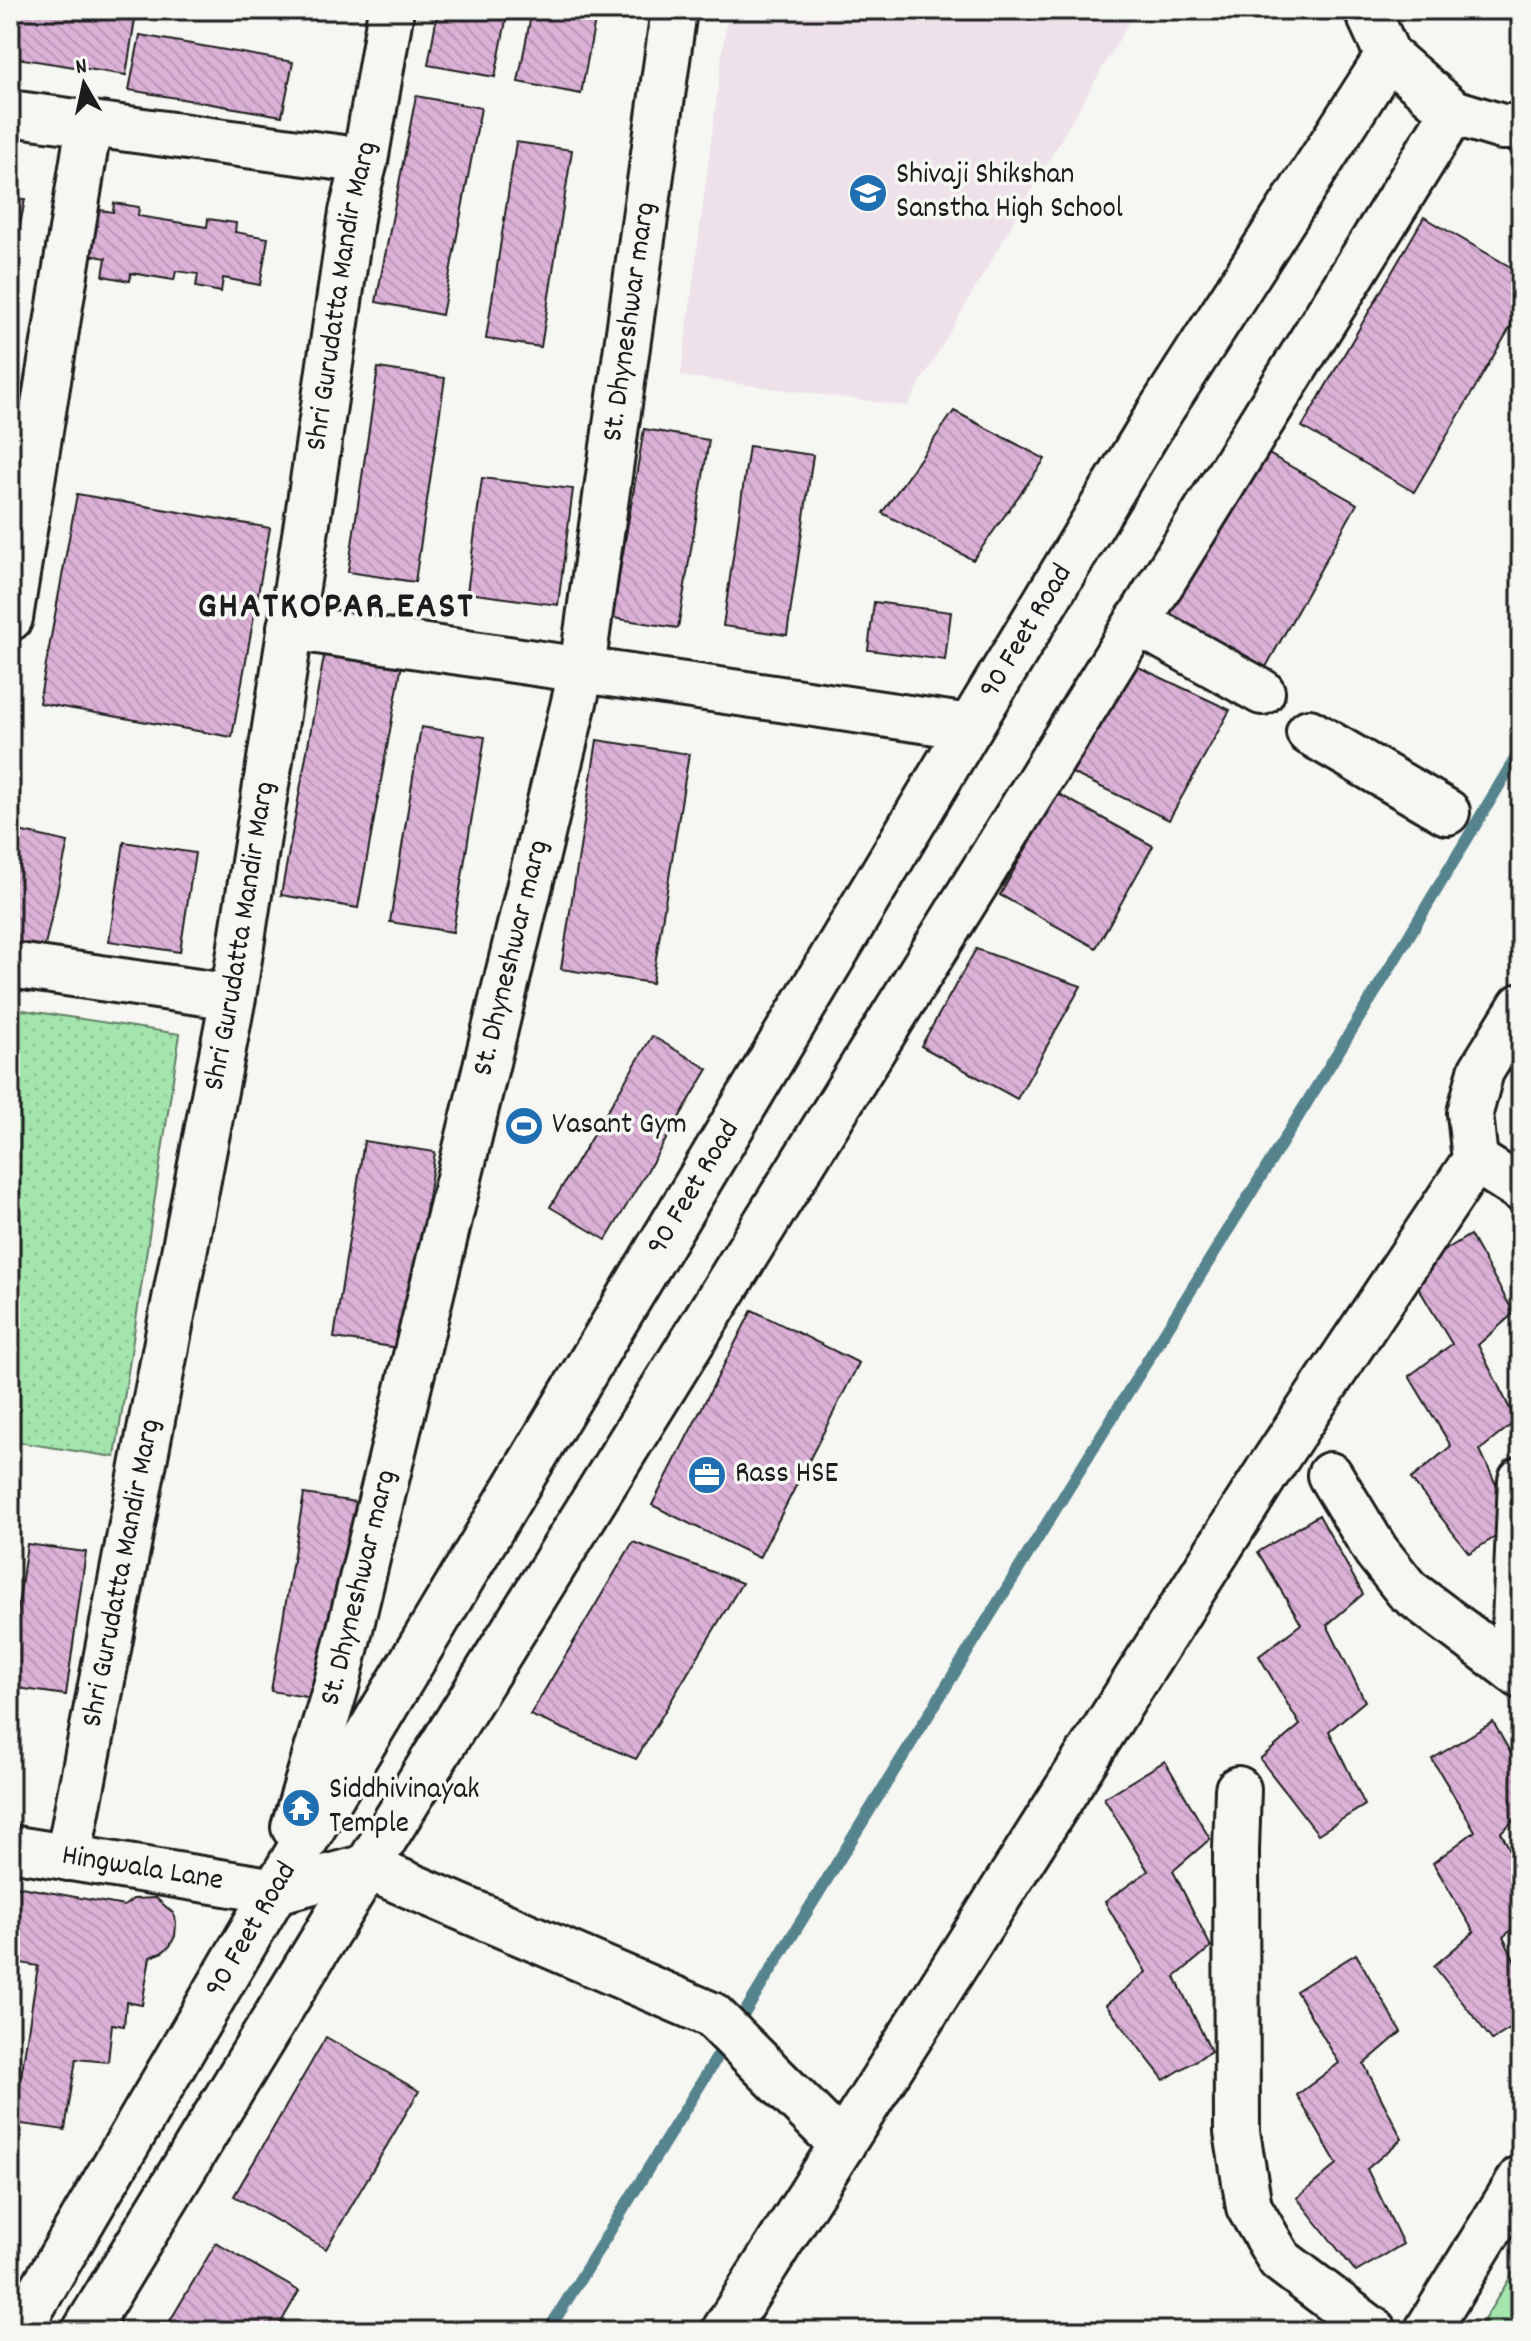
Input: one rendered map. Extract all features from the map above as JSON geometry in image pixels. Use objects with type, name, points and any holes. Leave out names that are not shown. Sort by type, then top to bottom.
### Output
[{"type":"street","name":"Shri Gurudatta Mandir Marg","points":[[68,1858],[233,997],[352,212],[365,161],[391,10]]},
{"type":"street","name":"St. Dhyneshwar marg","points":[[275,1891],[336,1687],[582,669],[674,10]]},
{"type":"street","points":[[1367,10],[1388,56],[1453,112],[1502,127],[1521,127]]},
{"type":"street","name":"90 Feet Road","points":[[18,2331],[275,1891],[1159,413],[1388,56]]},
{"type":"street","points":[[85,2331],[367,1867],[1453,112]]},
{"type":"street","points":[[10,113],[365,161]]},
{"type":"street","points":[[10,618],[89,124]]},
{"type":"street","points":[[1137,622],[1262,692]]},
{"type":"street","points":[[290,627],[970,727]]},
{"type":"street","points":[[1309,732],[1447,812]]},
{"type":"street","points":[[10,965],[233,997]]},
{"type":"street","points":[[724,2331],[1268,1471],[1475,1160],[1470,1113],[1481,1071],[1521,1006]]},
{"type":"street","points":[[1475,1160],[1521,1189]]},
{"type":"street","points":[[1330,1475],[1376,1551],[1407,1590],[1517,1673]]},
{"type":"street","points":[[1517,1673],[1521,1480]]},
{"type":"street","points":[[1238,1789],[1237,2132],[1249,2207],[1280,2260],[1374,2331]]},
{"type":"street","name":"Hingwala Lane","points":[[10,1848],[275,1891]]},
{"type":"street","points":[[275,1891],[367,1867],[712,2015],[842,2145]]},
{"type":"street","points":[[1427,2331],[1521,2178]]},
{"type":"shaded area","name":"Shivaji Shikshan Sanstha High School","points":[[728,10],[1136,10],[907,406],[681,376]]},
{"type":"green space","points":[[10,1008],[180,1034],[115,1457],[10,1441]]},
{"type":"green space","points":[[1521,2260],[1521,2331],[1477,2331]]},
{"type":"building","points":[[10,10],[77,10],[135,19],[126,75],[10,57]]},
{"type":"building","points":[[438,10],[508,10],[495,77],[428,65]]},
{"type":"building","points":[[532,10],[597,10],[581,94],[518,82]]},
{"type":"building","points":[[140,35],[293,62],[282,116],[129,90]]},
{"type":"building","points":[[416,96],[481,108],[442,315],[376,302]]},
{"type":"building","points":[[516,142],[572,150],[541,347],[486,339]]},
{"type":"building","points":[[10,197],[25,199],[13,263],[10,263]]},
{"type":"building","points":[[114,203],[139,207],[138,216],[207,227],[208,219],[236,223],[235,232],[268,238],[260,285],[223,278],[221,292],[196,287],[198,274],[176,271],[174,280],[131,273],[130,281],[103,276],[106,258],[73,252],[81,207],[113,212]]},
{"type":"building","points":[[1424,217],[1521,273],[1521,309],[1414,492],[1302,427]]},
{"type":"building","points":[[378,368],[445,378],[415,582],[348,572]]},
{"type":"building","points":[[954,411],[1045,459],[973,560],[882,513]]},
{"type":"building","points":[[644,429],[709,440],[678,628],[612,618]]},
{"type":"building","points":[[1253,445],[1357,504],[1257,683],[1152,624]]},
{"type":"building","points":[[749,446],[813,455],[787,635],[723,626]]},
{"type":"building","points":[[482,478],[573,489],[558,605],[467,593]]},
{"type":"building","points":[[77,494],[270,528],[232,737],[39,703]]},
{"type":"building","points":[[874,602],[951,612],[945,660],[868,650]]},
{"type":"building","points":[[325,651],[402,664],[358,908],[281,895]]},
{"type":"building","points":[[1132,664],[1230,710],[1169,820],[1068,771]]},
{"type":"building","points":[[421,727],[485,737],[453,932],[390,922]]},
{"type":"building","points":[[597,740],[689,754],[652,983],[561,969]]},
{"type":"building","points":[[1057,793],[1153,846],[1096,948],[1000,895]]},
{"type":"building","points":[[10,829],[68,842],[44,950],[10,943]]},
{"type":"building","points":[[124,842],[195,853],[180,952],[109,941]]},
{"type":"building","points":[[976,949],[1081,986],[1017,1099],[921,1046]]},
{"type":"building","points":[[652,1036],[708,1069],[606,1240],[550,1207]]},
{"type":"building","points":[[364,1141],[435,1152],[405,1349],[334,1338]]},
{"type":"building","points":[[1470,1235],[1514,1313],[1478,1345],[1516,1421],[1480,1450],[1515,1525],[1469,1553],[1411,1479],[1451,1446],[1409,1376],[1452,1344],[1409,1272]]},
{"type":"building","points":[[752,1310],[859,1363],[759,1558],[652,1505]]},
{"type":"building","points":[[304,1494],[363,1503],[330,1701],[271,1691]]},
{"type":"building","points":[[1319,1515],[1363,1594],[1327,1625],[1365,1701],[1329,1731],[1365,1805],[1318,1834],[1260,1759],[1300,1725],[1259,1656],[1301,1624],[1258,1552]]},
{"type":"building","points":[[633,1542],[742,1583],[636,1759],[530,1715]]},
{"type":"building","points":[[27,1544],[86,1552],[66,1695],[10,1687],[10,1662]]},
{"type":"building","points":[[1493,1722],[1521,1771],[1521,1814],[1501,1832],[1521,1872],[1521,1922],[1503,1937],[1521,1974],[1521,2022],[1492,2040],[1434,1966],[1474,1932],[1433,1863],[1475,1831],[1432,1759]]},
{"type":"building","points":[[1165,1761],[1210,1839],[1173,1871],[1211,1947],[1175,1977],[1211,2051],[1164,2080],[1106,2005],[1146,1972],[1105,1902],[1148,1871],[1104,1798]]},
{"type":"building","points":[[10,1885],[124,1906],[133,1899],[156,1898],[173,1913],[176,1924],[170,1946],[150,1957],[142,2005],[126,2002],[124,2026],[112,2024],[108,2062],[76,2059],[65,2130],[14,2123],[38,1966],[10,1961]]},
{"type":"building","points":[[1356,1954],[1401,2032],[1364,2064],[1402,2139],[1367,2169],[1403,2244],[1356,2272],[1297,2198],[1337,2164],[1297,2095],[1339,2063],[1296,1991]]},
{"type":"building","points":[[326,2037],[419,2091],[326,2249],[234,2196]]},
{"type":"building","points":[[216,2243],[299,2291],[276,2331],[164,2331]]},
{"type":"waterway","points":[[548,2331],[1377,989],[1521,749]]},
{"type":"place","name":"Shivaji Shikshan Sanstha High School","points":[[868,193]]},
{"type":"place","name":"Vasant Gym","points":[[524,1126]]},
{"type":"place","name":"Rass HSE","points":[[707,1475]]},
{"type":"place","name":"Siddhivinayak Temple","points":[[301,1808]]},
{"type":"district","name":"GHATKOPAR EAST","points":[[336,608]]}]
